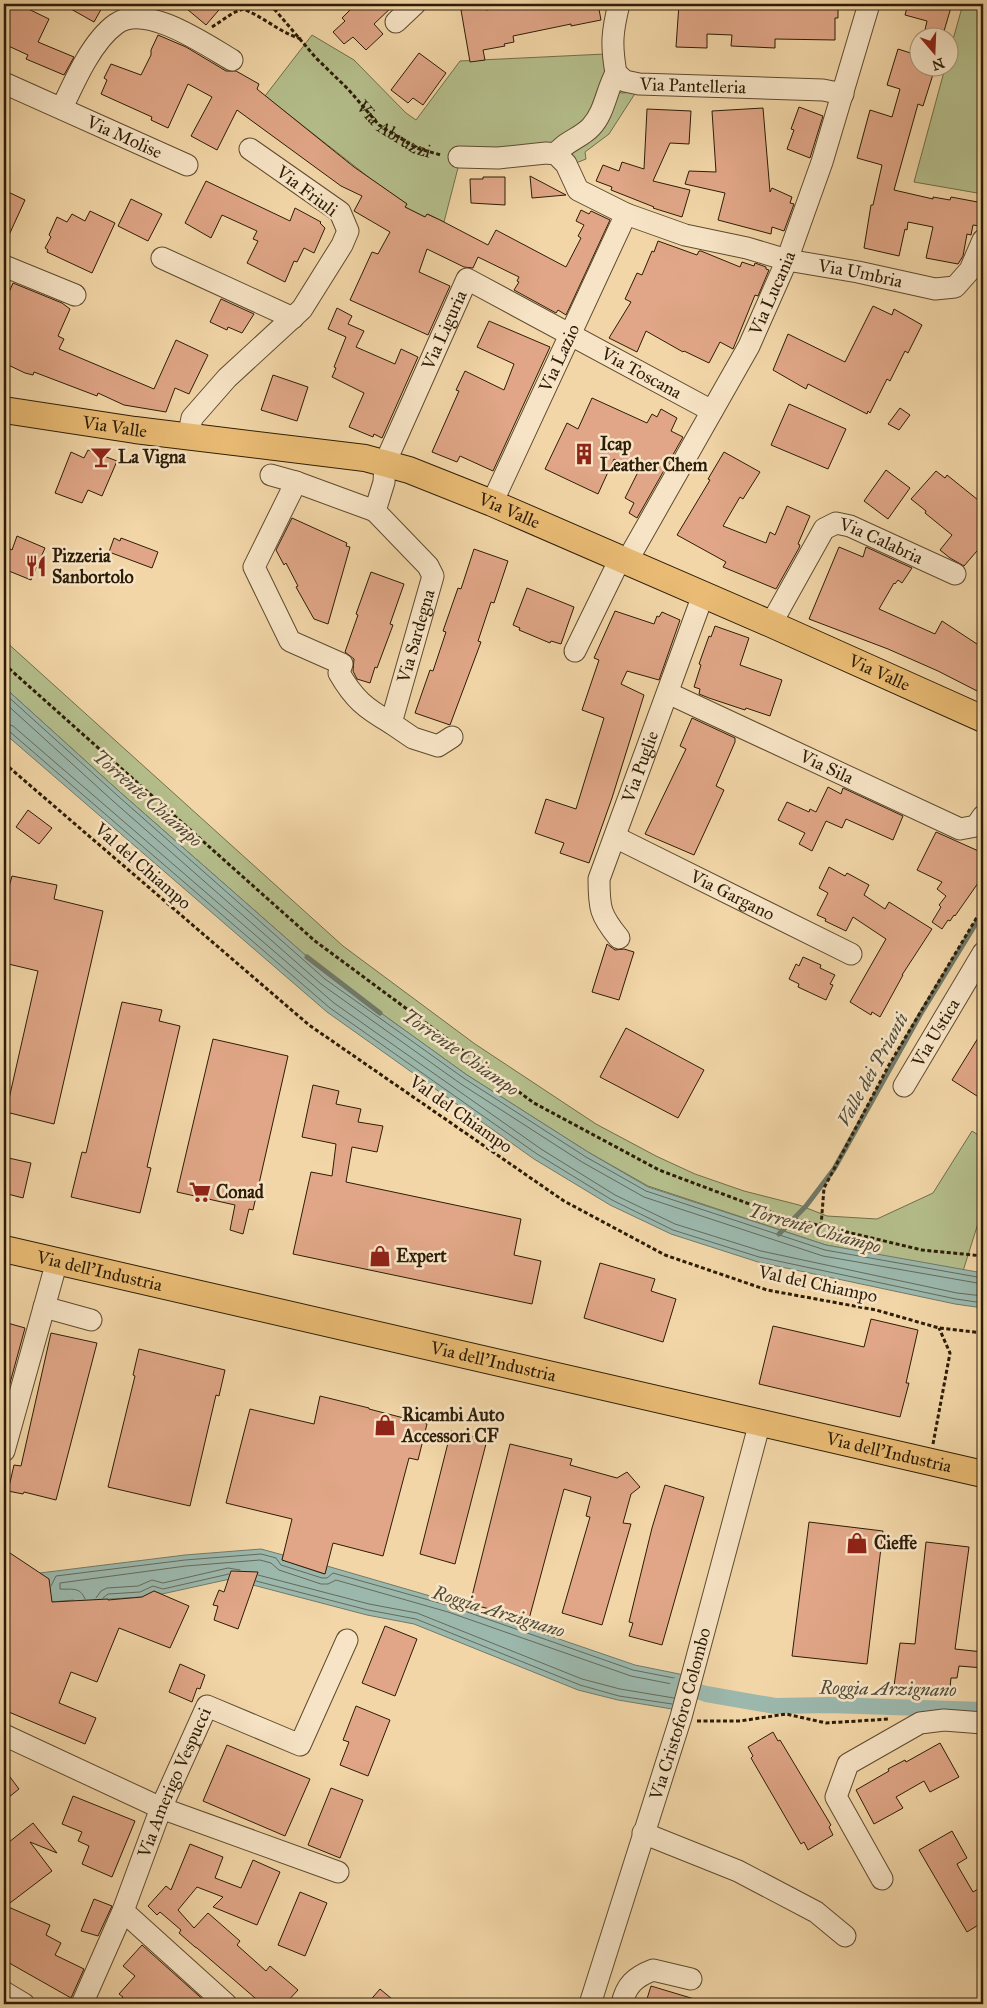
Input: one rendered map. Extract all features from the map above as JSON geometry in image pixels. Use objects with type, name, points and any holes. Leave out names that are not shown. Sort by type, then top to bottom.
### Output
[{"type":"main road","name":"Via Valle","points":[[4,410],[188,437],[365,458],[385,463],[492,503],[771,624],[983,719]]},
{"type":"main road","name":"Via dell'Industria","points":[[4,1249],[983,1474]]},
{"type":"street","points":[[396,22],[415,4]]},
{"type":"street","name":"Via Pantelleria","points":[[619,4],[613,27],[611,47],[616,73],[625,81],[639,84],[814,90],[843,94]]},
{"type":"street","name":"Via Lucania","points":[[575,651],[623,560],[749,346],[787,260],[843,94],[869,4]]},
{"type":"street","points":[[62,108],[81,68],[106,34],[117,23],[129,19],[146,18],[168,26],[198,40],[232,60]]},
{"type":"street","points":[[616,73],[609,85],[603,109],[591,127],[556,154],[566,164],[578,190],[626,214]]},
{"type":"street","name":"Via Molise","points":[[4,83],[187,165]]},
{"type":"street","name":"Via Friuli","points":[[188,437],[192,418],[227,378],[302,309],[342,246],[348,231],[340,212],[250,149]]},
{"type":"street","name":"Via Abruzzi","points":[[459,157],[498,158],[546,153],[556,154]]},
{"type":"street","name":"Via Umbria","points":[[626,214],[685,235],[747,248],[787,260],[858,272],[935,289],[955,287],[970,270],[983,240]]},
{"type":"street","name":"Via Lazio","points":[[492,503],[626,214]]},
{"type":"street","points":[[162,258],[294,318]]},
{"type":"street","points":[[4,266],[75,295]]},
{"type":"street","name":"Via Liguria","points":[[385,463],[467,279],[572,334]]},
{"type":"street","name":"Via Toscana","points":[[572,334],[712,411]]},
{"type":"street","points":[[375,512],[384,482],[385,463]]},
{"type":"street","name":"Via Sardegna","points":[[270,475],[296,482],[375,512],[428,566],[433,576],[391,723]]},
{"type":"street","points":[[296,482],[254,567],[290,641],[342,664],[339,673],[351,693],[368,710],[413,738],[438,746],[452,737]]},
{"type":"street","name":"Via Calabria","points":[[771,624],[824,529],[836,523],[850,526],[954,574]]},
{"type":"street","name":"Via Puglie","points":[[619,938],[606,922],[599,905],[599,879],[703,595]]},
{"type":"street","name":"Via Sila","points":[[668,692],[960,829],[976,826],[983,816]]},
{"type":"street","name":"Via Gargano","points":[[615,837],[851,954]]},
{"type":"street","name":"Via Ustica","points":[[904,1086],[983,953]]},
{"type":"street","points":[[4,1451],[56,1261]]},
{"type":"street","points":[[44,1307],[91,1320]]},
{"type":"street","name":"Via Cristoforo Colombo","points":[[590,2004],[681,1717],[760,1422]]},
{"type":"street","name":"Via Amerigo Vespucci","points":[[82,2004],[123,1911],[161,1808],[207,1706],[300,1745],[347,1640]]},
{"type":"street","points":[[882,1879],[836,1797],[848,1764],[920,1723],[944,1720],[983,1723]]},
{"type":"street","points":[[4,1735],[161,1808],[338,1872]]},
{"type":"street","points":[[643,1833],[738,1871],[816,1912],[845,1936]]},
{"type":"street","points":[[123,1911],[226,2004]]},
{"type":"street","points":[[622,2004],[624,1992],[632,1981],[653,1970],[691,1979]]},
{"type":"street","points":[[4,1992],[24,2004]]},
{"type":"path","name":"Via Abruzzi","points":[[270,4],[316,58],[348,89],[379,125],[416,148],[442,155],[459,157]]},
{"type":"path","points":[[198,40],[223,20],[244,9],[269,22],[284,33],[301,39]]},
{"type":"path","points":[[4,664],[315,942],[534,1103],[659,1170],[784,1217],[922,1250],[983,1256]]},
{"type":"path","name":"Val del Chiampo","points":[[4,763],[309,1025],[564,1200],[665,1255],[767,1290],[876,1310],[939,1328],[983,1333]]},
{"type":"path","points":[[821,1226],[824,1188],[889,1065],[983,907]]},
{"type":"path","points":[[930,1461],[950,1353],[939,1328]]},
{"type":"path","points":[[681,1717],[695,1722],[740,1721],[786,1714],[826,1723],[897,1719],[920,1723]]},
{"type":"green space","points":[[963,4],[983,4],[983,194],[914,182],[942,78],[960,78],[960,28],[956,28]]},
{"type":"green space","points":[[312,35],[354,60],[406,113],[416,120],[460,61],[605,54],[612,84],[621,93],[636,92],[609,134],[585,152],[586,159],[571,165],[565,161],[460,160],[444,222],[428,214],[425,217],[405,207],[407,204],[371,179],[265,96]]},
{"type":"green space","points":[[4,640],[343,946],[475,1044],[596,1124],[656,1156],[695,1174],[744,1191],[799,1205],[827,1216],[877,1219],[933,1193],[972,1131],[983,1138],[983,1214],[981,1214],[963,1271],[826,1245],[648,1186],[588,1152],[467,1075],[328,975],[4,687]]},
{"type":"water","points":[[4,687],[328,975],[467,1075],[588,1152],[648,1187],[826,1245],[983,1273],[983,1308],[955,1304],[758,1262],[671,1234],[610,1205],[534,1159],[327,1012],[4,733]]},
{"type":"water","points":[[261,1549],[283,1555],[282,1560],[324,1574],[327,1566],[451,1602],[635,1665],[694,1677],[684,1711],[618,1700],[578,1690],[414,1624],[367,1615],[230,1579],[162,1594],[154,1591],[142,1597],[109,1599],[94,1634],[66,1622],[74,1600],[4,1606],[4,1584],[49,1582],[40,1573],[185,1555]]},
{"type":"building","points":[[4,4],[18,4],[49,19],[38,42],[74,57],[64,75],[26,59],[28,55],[4,44]]},
{"type":"building","points":[[62,4],[104,4],[94,22]]},
{"type":"building","points":[[181,4],[224,4],[206,25]]},
{"type":"building","points":[[356,4],[395,4],[374,24],[383,34],[366,50],[353,37],[344,44],[333,32],[345,21],[342,18]]},
{"type":"building","points":[[516,4],[598,4],[601,20],[513,36],[514,42],[504,44],[505,46],[483,50],[485,60],[470,62],[461,10],[485,5],[486,10]]},
{"type":"building","points":[[679,4],[838,4],[838,18],[835,18],[835,40],[775,39],[775,48],[731,46],[732,35],[707,34],[707,48],[676,47]]},
{"type":"building","points":[[908,4],[952,4],[945,28],[925,28],[927,21],[905,15]]},
{"type":"building","points":[[158,35],[186,47],[226,71],[236,71],[259,84],[257,89],[354,167],[407,204],[405,207],[425,217],[427,214],[488,245],[496,230],[566,267],[581,238],[578,236],[584,225],[576,221],[581,210],[589,214],[591,211],[610,220],[566,315],[558,310],[556,313],[514,290],[519,282],[517,281],[519,277],[478,257],[473,268],[464,267],[427,249],[419,272],[450,286],[428,335],[350,300],[372,252],[378,254],[390,232],[354,211],[362,196],[341,186],[237,110],[217,150],[191,136],[212,97],[188,84],[168,128],[151,120],[152,117],[101,94],[107,80],[104,78],[111,64],[141,75]]},
{"type":"building","points":[[898,49],[910,53],[910,78],[932,78],[923,106],[918,104],[894,190],[933,199],[933,197],[950,200],[951,197],[983,203],[980,226],[973,225],[971,235],[967,234],[963,256],[958,264],[926,258],[933,227],[908,222],[899,256],[864,248],[871,205],[873,205],[882,165],[857,158],[870,110],[892,117],[900,89],[887,85]]},
{"type":"building","points":[[419,53],[446,73],[423,105],[413,98],[408,103],[391,90]]},
{"type":"building","points":[[799,107],[823,116],[810,158],[787,149],[794,130],[791,129]]},
{"type":"building","points":[[763,108],[770,192],[772,188],[792,197],[790,203],[794,204],[784,231],[772,227],[771,234],[718,220],[725,193],[685,184],[689,171],[716,172],[712,111]]},
{"type":"building","points":[[647,109],[691,111],[689,144],[670,143],[653,181],[690,190],[682,217],[653,208],[611,190],[612,187],[596,181],[603,165],[619,171],[622,162],[644,169]]},
{"type":"building","points":[[530,176],[566,195],[532,198]]},
{"type":"building","points":[[483,177],[505,177],[505,205],[471,203],[470,179],[483,179]]},
{"type":"building","points":[[206,181],[290,221],[295,208],[321,222],[325,228],[314,253],[304,248],[297,262],[294,261],[285,282],[247,263],[258,241],[253,239],[257,231],[222,215],[211,238],[185,223]]},
{"type":"building","points":[[4,190],[25,200],[4,246]]},
{"type":"building","points":[[131,199],[162,214],[148,241],[118,226]]},
{"type":"building","points":[[90,211],[115,223],[92,273],[47,252],[48,250],[45,248],[51,237],[49,235],[57,217],[67,222],[72,214],[85,221]]},
{"type":"building","points":[[658,241],[697,255],[701,251],[740,267],[742,262],[754,266],[755,263],[769,270],[758,296],[755,295],[733,349],[720,342],[709,363],[683,352],[646,331],[637,352],[609,338],[631,302],[625,299],[637,273],[642,275]]},
{"type":"building","points":[[13,283],[62,303],[70,309],[58,336],[64,339],[59,349],[154,389],[176,340],[208,355],[189,394],[175,388],[166,412],[124,405],[98,393],[97,396],[34,372],[33,375],[25,373],[4,363],[4,304]]},
{"type":"building","points":[[221,299],[254,314],[242,333],[228,327],[227,330],[210,322]]},
{"type":"building","points":[[873,306],[892,315],[894,309],[922,325],[908,353],[905,351],[890,381],[887,379],[870,413],[868,411],[867,414],[808,384],[806,389],[773,370],[788,334],[845,362]]},
{"type":"building","points":[[337,308],[352,316],[348,324],[364,331],[356,347],[395,364],[401,349],[418,357],[382,438],[374,434],[373,437],[349,427],[364,393],[332,377],[346,337],[328,329]]},
{"type":"building","points":[[489,321],[550,347],[493,471],[460,456],[457,462],[432,452],[459,391],[456,390],[465,371],[504,390],[514,364],[477,347]]},
{"type":"building","points":[[273,375],[308,387],[297,421],[261,410]]},
{"type":"building","points":[[592,398],[647,423],[652,414],[657,417],[661,409],[677,418],[671,431],[683,437],[637,518],[629,513],[634,503],[625,498],[638,472],[614,459],[598,494],[545,469],[567,423],[578,429]]},
{"type":"building","points":[[789,404],[846,429],[828,469],[771,445]]},
{"type":"building","points":[[900,408],[910,415],[899,430],[888,424]]},
{"type":"building","points":[[88,450],[117,461],[102,496],[88,490],[82,503],[55,493],[71,452],[84,458]]},
{"type":"building","points":[[724,452],[760,472],[743,499],[740,497],[723,526],[766,543],[770,532],[775,535],[787,506],[810,516],[798,544],[800,545],[799,548],[776,589],[723,567],[726,562],[677,535],[710,480],[708,479]]},
{"type":"building","points":[[886,470],[910,488],[888,519],[864,501]]},
{"type":"building","points":[[936,471],[945,478],[947,475],[983,504],[983,544],[964,566],[940,550],[952,535],[911,499]]},
{"type":"building","points":[[292,518],[347,543],[346,546],[350,547],[328,624],[314,619],[296,587],[298,586],[286,563],[284,565],[276,550]]},
{"type":"building","points":[[17,536],[45,548],[31,580],[4,569],[4,563],[10,549],[12,550]]},
{"type":"building","points":[[114,538],[120,541],[121,538],[158,552],[152,568],[109,552]]},
{"type":"building","points":[[839,547],[863,557],[866,547],[912,568],[902,583],[898,580],[894,583],[879,609],[935,634],[942,621],[983,648],[983,694],[938,671],[888,649],[809,619]]},
{"type":"building","points":[[474,549],[508,561],[494,603],[491,602],[478,641],[481,642],[450,725],[415,713],[430,670],[433,671],[446,632],[443,631],[458,588],[461,589]]},
{"type":"building","points":[[371,572],[404,584],[390,624],[393,625],[370,683],[357,679],[353,671],[354,659],[345,652]]},
{"type":"building","points":[[527,588],[574,607],[561,644],[551,641],[550,643],[519,630],[520,628],[513,625]]},
{"type":"building","points":[[615,611],[654,624],[657,616],[659,617],[662,612],[680,620],[659,680],[627,671],[621,684],[644,695],[612,798],[589,863],[560,853],[564,843],[535,833],[546,799],[576,809],[604,718],[582,710],[599,660],[594,658]]},
{"type":"building","points":[[715,626],[749,638],[740,665],[782,680],[770,716],[709,698],[699,694],[700,689],[694,687],[701,665],[699,664],[709,636],[711,637]]},
{"type":"building","points":[[692,718],[735,738],[716,786],[724,790],[694,855],[645,834],[686,749],[680,746]]},
{"type":"building","points":[[828,787],[841,794],[843,788],[903,816],[893,840],[846,819],[842,828],[826,821],[812,851],[799,844],[805,833],[778,820],[787,802],[809,812],[810,809],[816,812]]},
{"type":"building","points":[[28,810],[52,828],[39,844],[16,827]]},
{"type":"building","points":[[936,832],[983,853],[983,876],[955,916],[950,921],[948,920],[942,929],[932,922],[941,907],[939,905],[946,896],[937,889],[942,882],[917,870]]},
{"type":"building","points":[[829,867],[845,876],[847,873],[869,885],[864,895],[885,909],[889,902],[932,929],[902,975],[880,1017],[872,1012],[871,1015],[850,1002],[886,939],[853,917],[846,931],[817,915],[828,893],[819,888]]},
{"type":"building","points":[[12,876],[57,885],[54,899],[103,911],[54,1124],[6,1112],[38,971],[4,963],[4,905]]},
{"type":"building","points":[[607,944],[615,950],[624,949],[634,952],[619,1000],[592,992]]},
{"type":"building","points":[[803,957],[821,965],[820,968],[835,975],[830,984],[833,985],[826,1000],[798,987],[799,984],[789,979],[796,964],[799,966]]},
{"type":"building","points":[[122,1002],[162,1010],[159,1021],[180,1026],[147,1167],[151,1168],[140,1213],[71,1197],[82,1152],[86,1153]]},
{"type":"building","points":[[626,1028],[704,1070],[678,1118],[600,1077]]},
{"type":"building","points":[[983,1030],[983,1086],[977,1096],[952,1080]]},
{"type":"building","points":[[213,1039],[288,1056],[253,1210],[249,1209],[243,1234],[230,1230],[235,1205],[177,1192]]},
{"type":"building","points":[[313,1085],[339,1091],[336,1104],[361,1109],[358,1122],[383,1126],[377,1152],[352,1147],[346,1182],[521,1219],[514,1255],[541,1261],[532,1304],[293,1254],[311,1172],[332,1176],[336,1144],[302,1137]]},
{"type":"building","points":[[4,1157],[31,1163],[23,1198],[4,1193]]},
{"type":"building","points":[[600,1263],[655,1279],[651,1291],[676,1299],[663,1342],[584,1318]]},
{"type":"building","points":[[871,1319],[918,1330],[906,1383],[909,1383],[900,1417],[759,1384],[773,1326],[864,1347]]},
{"type":"building","points":[[4,1322],[25,1328],[4,1405]]},
{"type":"building","points":[[51,1333],[97,1343],[56,1500],[24,1492],[23,1494],[8,1491],[14,1465],[21,1466]]},
{"type":"building","points":[[139,1349],[225,1370],[219,1396],[216,1395],[190,1506],[108,1487],[135,1376],[133,1375]]},
{"type":"building","points":[[320,1396],[427,1424],[418,1460],[409,1458],[383,1556],[333,1543],[325,1574],[282,1560],[292,1519],[226,1503],[250,1409],[314,1424]]},
{"type":"building","points":[[451,1431],[487,1440],[455,1564],[420,1554]]},
{"type":"building","points":[[510,1444],[572,1459],[570,1465],[617,1478],[627,1472],[640,1487],[631,1494],[623,1523],[631,1524],[602,1625],[562,1613],[590,1517],[586,1516],[591,1497],[564,1489],[529,1619],[470,1604]]},
{"type":"building","points":[[665,1485],[704,1497],[662,1645],[629,1636],[633,1623],[629,1622],[652,1528]]},
{"type":"building","points":[[809,1522],[883,1531],[867,1664],[792,1656]]},
{"type":"building","points":[[926,1542],[969,1547],[955,1649],[983,1652],[983,1668],[959,1666],[957,1678],[951,1678],[950,1688],[894,1686],[900,1643],[915,1644]]},
{"type":"building","points":[[4,1549],[49,1579],[52,1602],[142,1597],[154,1591],[189,1606],[170,1648],[119,1628],[97,1682],[71,1672],[59,1703],[96,1718],[85,1744],[4,1710]]},
{"type":"building","points":[[231,1571],[258,1572],[238,1629],[214,1620],[218,1606],[213,1605],[219,1590],[224,1592]]},
{"type":"building","points":[[385,1626],[417,1639],[395,1696],[362,1683]]},
{"type":"building","points":[[180,1664],[205,1675],[200,1689],[197,1688],[192,1702],[169,1692]]},
{"type":"building","points":[[356,1706],[390,1720],[368,1776],[340,1765],[349,1742],[343,1740]]},
{"type":"building","points":[[773,1732],[778,1741],[780,1740],[831,1825],[829,1827],[833,1835],[808,1850],[804,1842],[801,1844],[751,1758],[753,1756],[748,1747]]},
{"type":"building","points":[[940,1743],[959,1777],[930,1792],[924,1781],[896,1797],[903,1808],[874,1824],[856,1790],[889,1771],[888,1769],[905,1760],[906,1762]]},
{"type":"building","points":[[227,1745],[310,1779],[285,1836],[203,1801]]},
{"type":"building","points":[[4,1769],[19,1789],[4,1801]]},
{"type":"building","points":[[331,1788],[363,1800],[340,1858],[308,1845]]},
{"type":"building","points":[[73,1796],[135,1821],[112,1877],[82,1864],[89,1846],[78,1841],[82,1832],[62,1824]]},
{"type":"building","points":[[33,1823],[57,1853],[30,1842],[52,1871],[6,1906],[50,1925],[46,1935],[61,1943],[55,1955],[84,1969],[71,1998],[4,1960],[4,1846]]},
{"type":"building","points":[[952,1831],[967,1858],[957,1864],[959,1868],[973,1892],[983,1886],[983,1922],[967,1932],[919,1850]]},
{"type":"building","points":[[190,1844],[223,1857],[215,1878],[241,1888],[253,1860],[280,1872],[257,1925],[213,1907],[223,1897],[197,1887],[178,1910],[194,1928],[208,1913],[240,1941],[237,1945],[266,1971],[270,1966],[298,1990],[285,2004],[262,2004],[179,1933],[181,1930],[160,1912],[157,1915],[148,1906],[166,1886],[171,1890]]},
{"type":"building","points":[[300,1892],[327,1903],[305,1956],[278,1945]]},
{"type":"building","points":[[94,1899],[112,1906],[98,1936],[81,1931]]},
{"type":"building","points":[[142,1945],[208,2004],[116,2004],[123,1997],[119,1994],[135,1976],[123,1966]]},
{"type":"building","points":[[651,1986],[701,2001],[701,2004],[653,2004],[646,2002]]},
{"type":"building","points":[[380,1989],[398,2004],[367,2004]]},
{"type":"waterway","name":"Valle dei Prianti","points":[[779,1234],[806,1206],[834,1169],[920,1015],[983,912]]},
{"type":"waterway","name":"Torrente Chiampo","points":[[307,957],[380,1013]]},
{"type":"waterway","name":"Roggia Arzignano","points":[[678,1685],[706,1694],[775,1706],[829,1705],[983,1710]]},
{"type":"place","name":"Icap Leather Chem","points":[[584,454]]},
{"type":"place","name":"La Vigna","points":[[101,457]]},
{"type":"place","name":"Pizzeria Sanbortolo","points":[[36,566]]},
{"type":"place","name":"Conad","points":[[200,1192]]},
{"type":"place","name":"Expert","points":[[380,1256]]},
{"type":"place","name":"Ricambi Auto Accessori CF","points":[[385,1425]]},
{"type":"place","name":"Cieffe","points":[[857,1543]]}]
